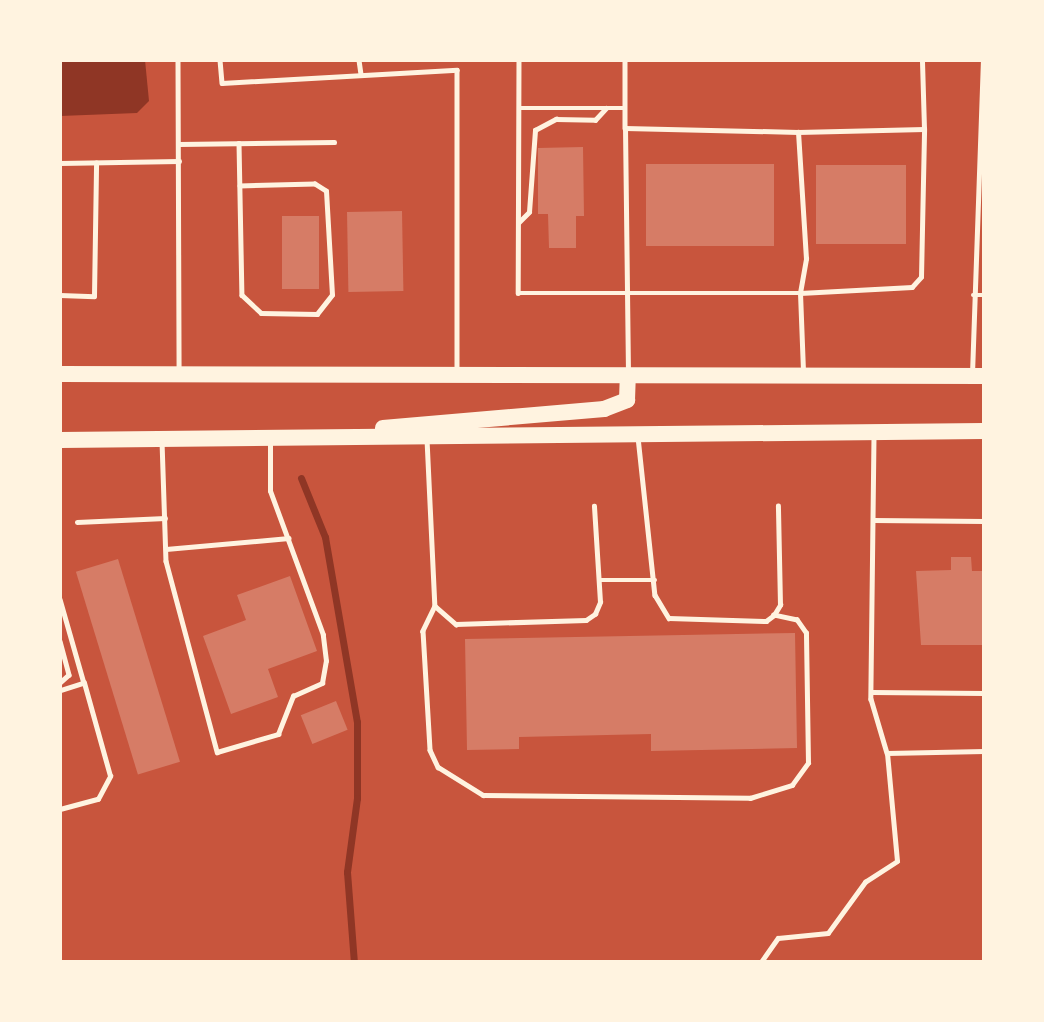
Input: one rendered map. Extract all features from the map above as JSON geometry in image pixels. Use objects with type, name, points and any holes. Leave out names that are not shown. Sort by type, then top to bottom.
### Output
[{"type":"highway","points":[[60,374],[978,376]]},
{"type":"highway","points":[[323,437],[446,419],[604,409],[627,400],[628,376]]},
{"type":"highway","points":[[60,440],[427,436],[638,437],[984,431]]},
{"type":"lane","points":[[178,60],[179,373]]},
{"type":"lane","points":[[220,60],[222,83],[457,70],[457,374]]},
{"type":"lane","points":[[359,60],[361,75]]},
{"type":"lane","points":[[519,60],[518,293],[901,291],[921,277],[924,129],[922,60]]},
{"type":"lane","points":[[625,60],[624,293],[628,376]]},
{"type":"lane","points":[[978,376],[973,296],[983,60]]},
{"type":"lane","points":[[520,108],[626,108]]},
{"type":"lane","points":[[519,222],[530,212],[535,130],[556,119],[595,120],[606,108]]},
{"type":"lane","points":[[625,128],[798,132],[924,129]]},
{"type":"lane","points":[[798,132],[806,259],[800,293],[804,377]]},
{"type":"lane","points":[[179,144],[334,142]]},
{"type":"lane","points":[[239,143],[242,295],[261,313],[317,314],[327,306],[332,295],[330,203],[326,191],[315,184],[240,186]]},
{"type":"lane","points":[[60,163],[179,162]]},
{"type":"lane","points":[[60,295],[94,296],[96,163]]},
{"type":"lane","points":[[973,296],[984,295]]},
{"type":"lane","points":[[761,962],[778,938],[828,933],[865,882],[897,861],[887,753],[872,692],[874,432]]},
{"type":"lane","points":[[427,436],[435,606],[423,631],[430,750],[438,767],[483,795],[750,798],[792,785],[808,763],[807,633],[796,620],[774,615]]},
{"type":"lane","points":[[638,437],[655,595],[669,618],[766,621],[774,615],[780,605],[778,506]]},
{"type":"lane","points":[[161,439],[166,549],[217,752],[278,734],[293,696],[322,683],[323,634],[270,491],[270,438]]},
{"type":"lane","points":[[435,606],[456,624],[586,620],[600,602],[594,506]]},
{"type":"lane","points":[[77,522],[165,518]]},
{"type":"lane","points":[[873,520],[984,521]]},
{"type":"lane","points":[[166,549],[289,538]]},
{"type":"lane","points":[[599,580],[655,580]]},
{"type":"lane","points":[[60,599],[110,776],[98,799],[60,809]]},
{"type":"lane","points":[[60,641],[69,675],[60,683]]},
{"type":"lane","points":[[60,691],[84,683]]},
{"type":"lane","points":[[872,692],[984,693]]},
{"type":"lane","points":[[887,753],[984,751]]},
{"type":"shaded area","points":[[60,60],[145,60],[149,101],[137,113],[60,116]]},
{"type":"building","points":[[583,147],[584,216],[576,216],[576,248],[549,248],[548,214],[538,214],[538,148]]},
{"type":"building","points":[[646,164],[774,164],[774,246],[646,246]]},
{"type":"building","points":[[816,165],[906,165],[906,244],[816,244]]},
{"type":"building","points":[[402,211],[403,291],[348,292],[347,212]]},
{"type":"building","points":[[282,216],[319,216],[319,289],[282,289]]},
{"type":"building","points":[[951,557],[971,557],[972,571],[984,571],[984,645],[921,645],[916,571],[951,570]]},
{"type":"building","points":[[118,559],[180,762],[138,775],[76,572]]},
{"type":"building","points":[[290,576],[317,651],[268,669],[278,697],[231,714],[203,636],[246,620],[237,595]]},
{"type":"building","points":[[795,633],[797,748],[651,751],[651,734],[519,737],[519,749],[467,750],[465,639]]},
{"type":"building","points":[[336,701],[348,730],[312,744],[301,715]]},
{"type":"waterway","points":[[301,478],[325,537],[357,722],[357,798],[347,872],[354,962]]}]
